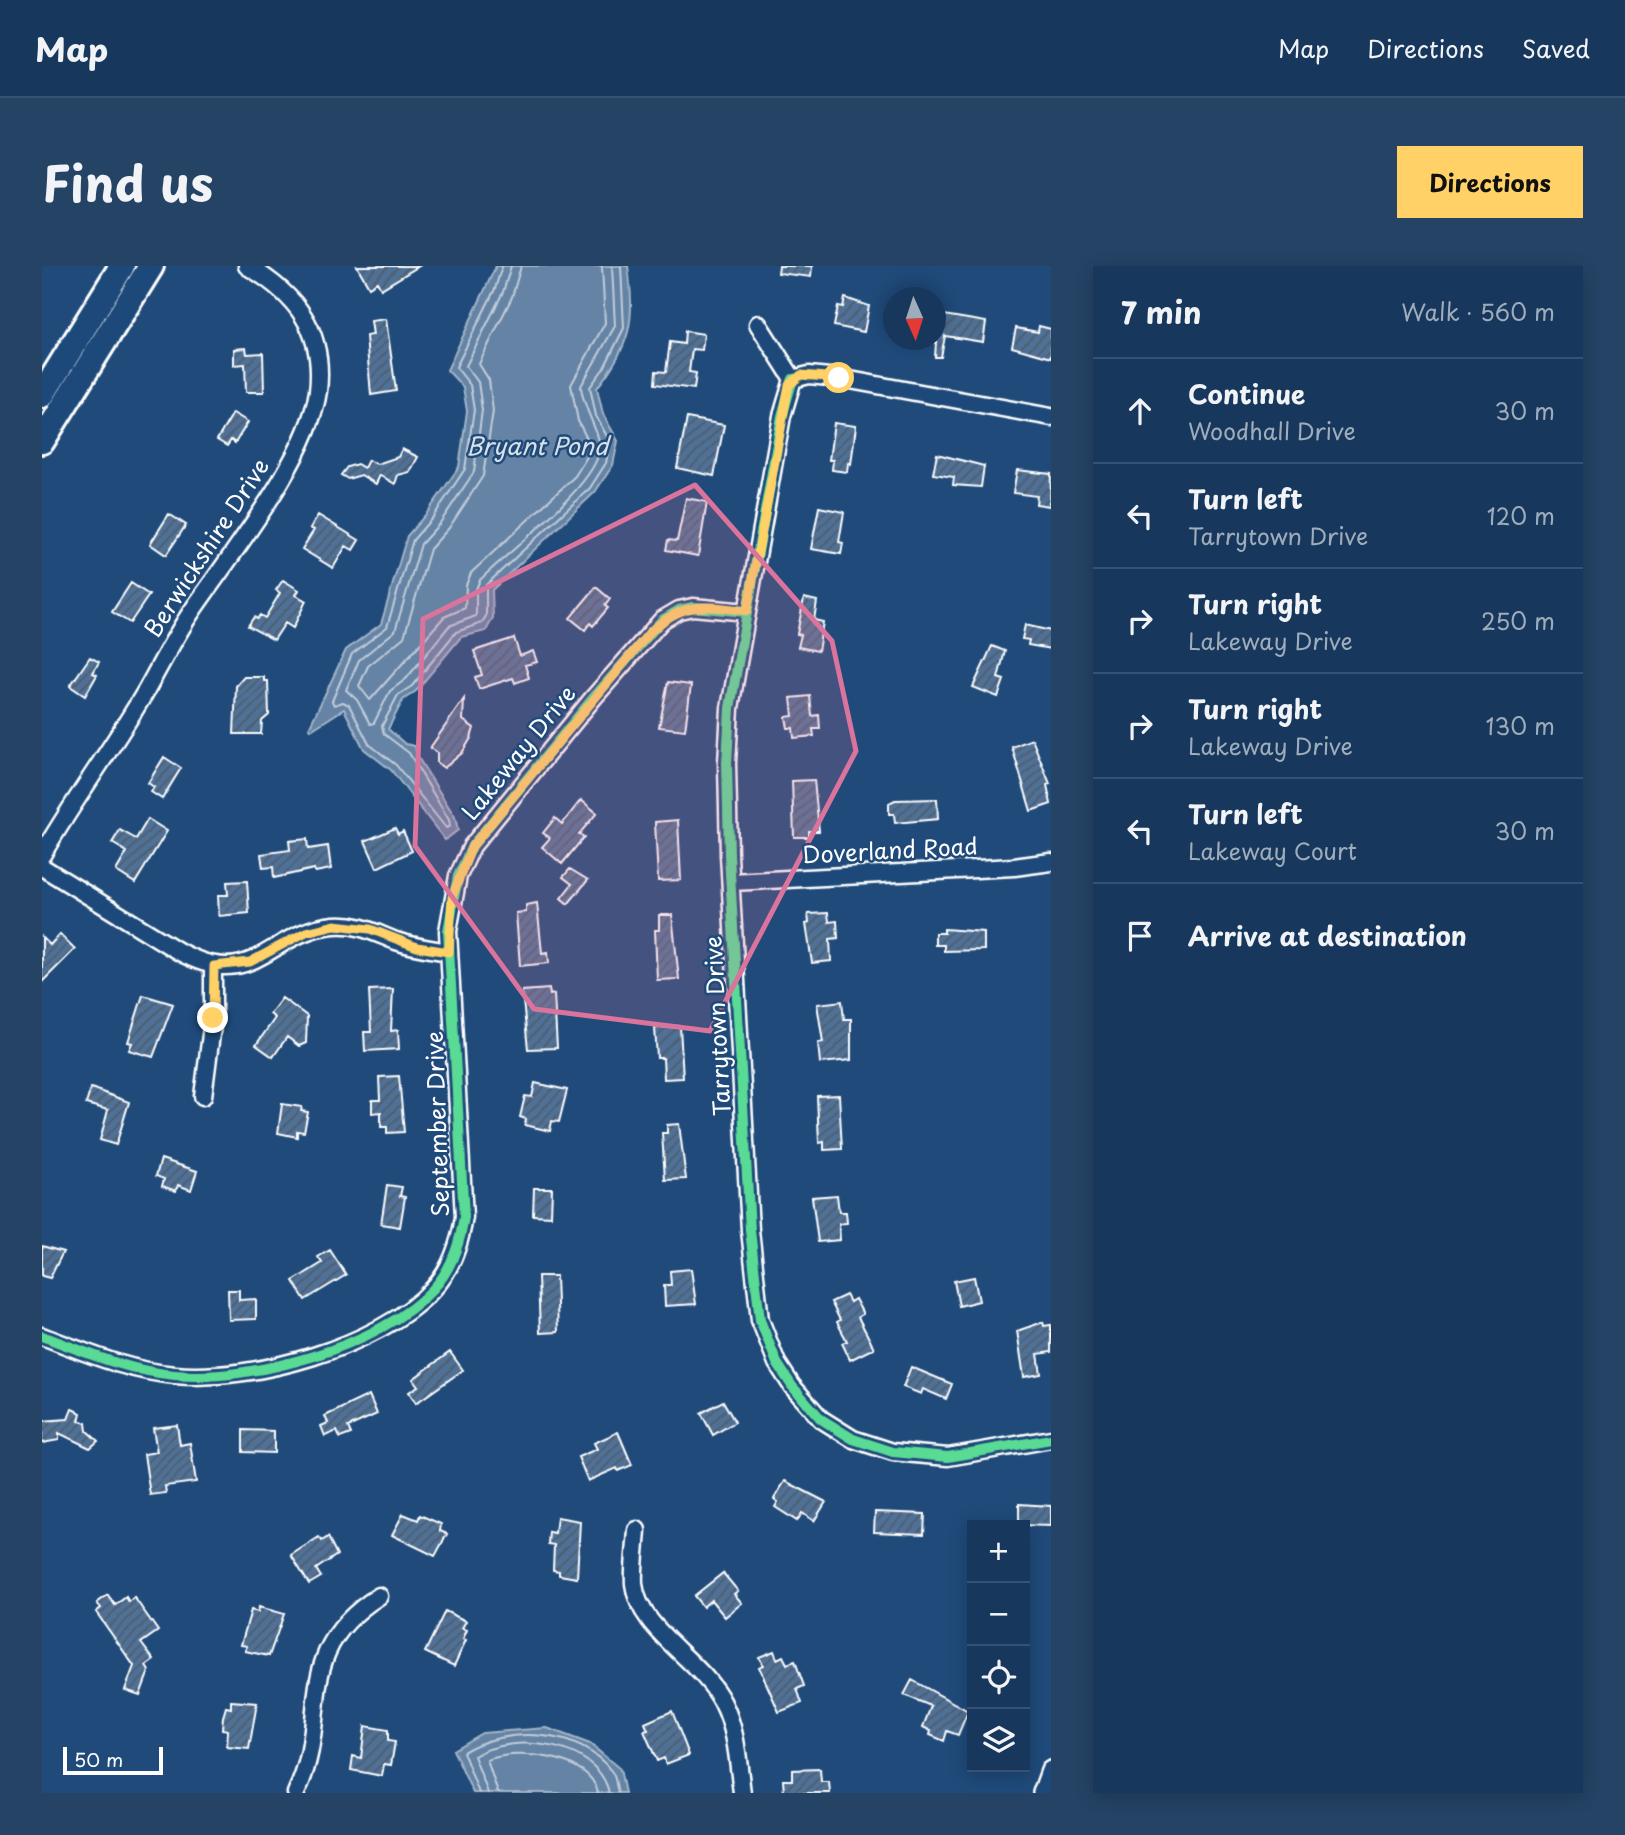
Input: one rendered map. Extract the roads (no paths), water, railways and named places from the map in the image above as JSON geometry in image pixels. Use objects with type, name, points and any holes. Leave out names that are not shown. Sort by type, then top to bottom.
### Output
[{"type":"highway","points":[[42,395],[122,266]]},
{"type":"highway","points":[[42,441],[151,266]]},
{"type":"street","name":"Berwickshire Drive","points":[[42,855],[192,611],[290,462],[312,414],[318,389],[318,362],[309,327],[282,288],[247,266]]},
{"type":"street","points":[[758,324],[793,379],[809,374],[839,378],[1051,417]]},
{"type":"street","name":"Tarrytown Drive","points":[[793,379],[782,416],[729,724],[732,882],[755,1279],[760,1320],[777,1363],[792,1386],[821,1419],[853,1439],[893,1452],[947,1457],[1051,1440]]},
{"type":"street","name":"Lakeway Drive","points":[[449,952],[452,897],[472,846],[649,633],[679,610],[693,607],[747,611]]},
{"type":"street","name":"Doverland Road","points":[[732,882],[1014,867],[1051,862]]},
{"type":"street","points":[[42,867],[178,951],[200,963],[214,966],[250,962],[306,932],[335,925],[370,929],[417,947],[449,952]]},
{"type":"street","name":"September Drive","points":[[42,1336],[136,1368],[178,1375],[220,1375],[260,1370],[320,1354],[357,1339],[423,1300],[449,1267],[458,1247],[464,1217],[455,1015],[449,952]]},
{"type":"street","points":[[203,1096],[213,1018],[214,966]]},
{"type":"street","points":[[637,1530],[634,1585],[641,1610],[653,1628],[669,1638],[700,1670],[722,1702],[735,1734],[742,1793]]},
{"type":"street","points":[[296,1793],[309,1749],[315,1688],[334,1637],[353,1612],[379,1596]]},
{"type":"street","points":[[1043,1793],[1051,1770]]},
{"type":"water","name":"Bryant Pond","points":[[496,266],[628,266],[630,317],[618,358],[597,388],[603,414],[618,441],[613,465],[595,492],[492,590],[493,618],[486,631],[461,637],[416,691],[403,700],[388,729],[405,744],[415,746],[417,756],[455,817],[458,830],[445,840],[391,770],[364,749],[344,709],[311,730],[309,728],[346,650],[381,624],[407,536],[427,513],[459,467],[467,411],[463,387],[447,370]]},
{"type":"water","points":[[547,1728],[590,1744],[620,1769],[625,1793],[473,1793],[453,1750],[482,1733]]}]
